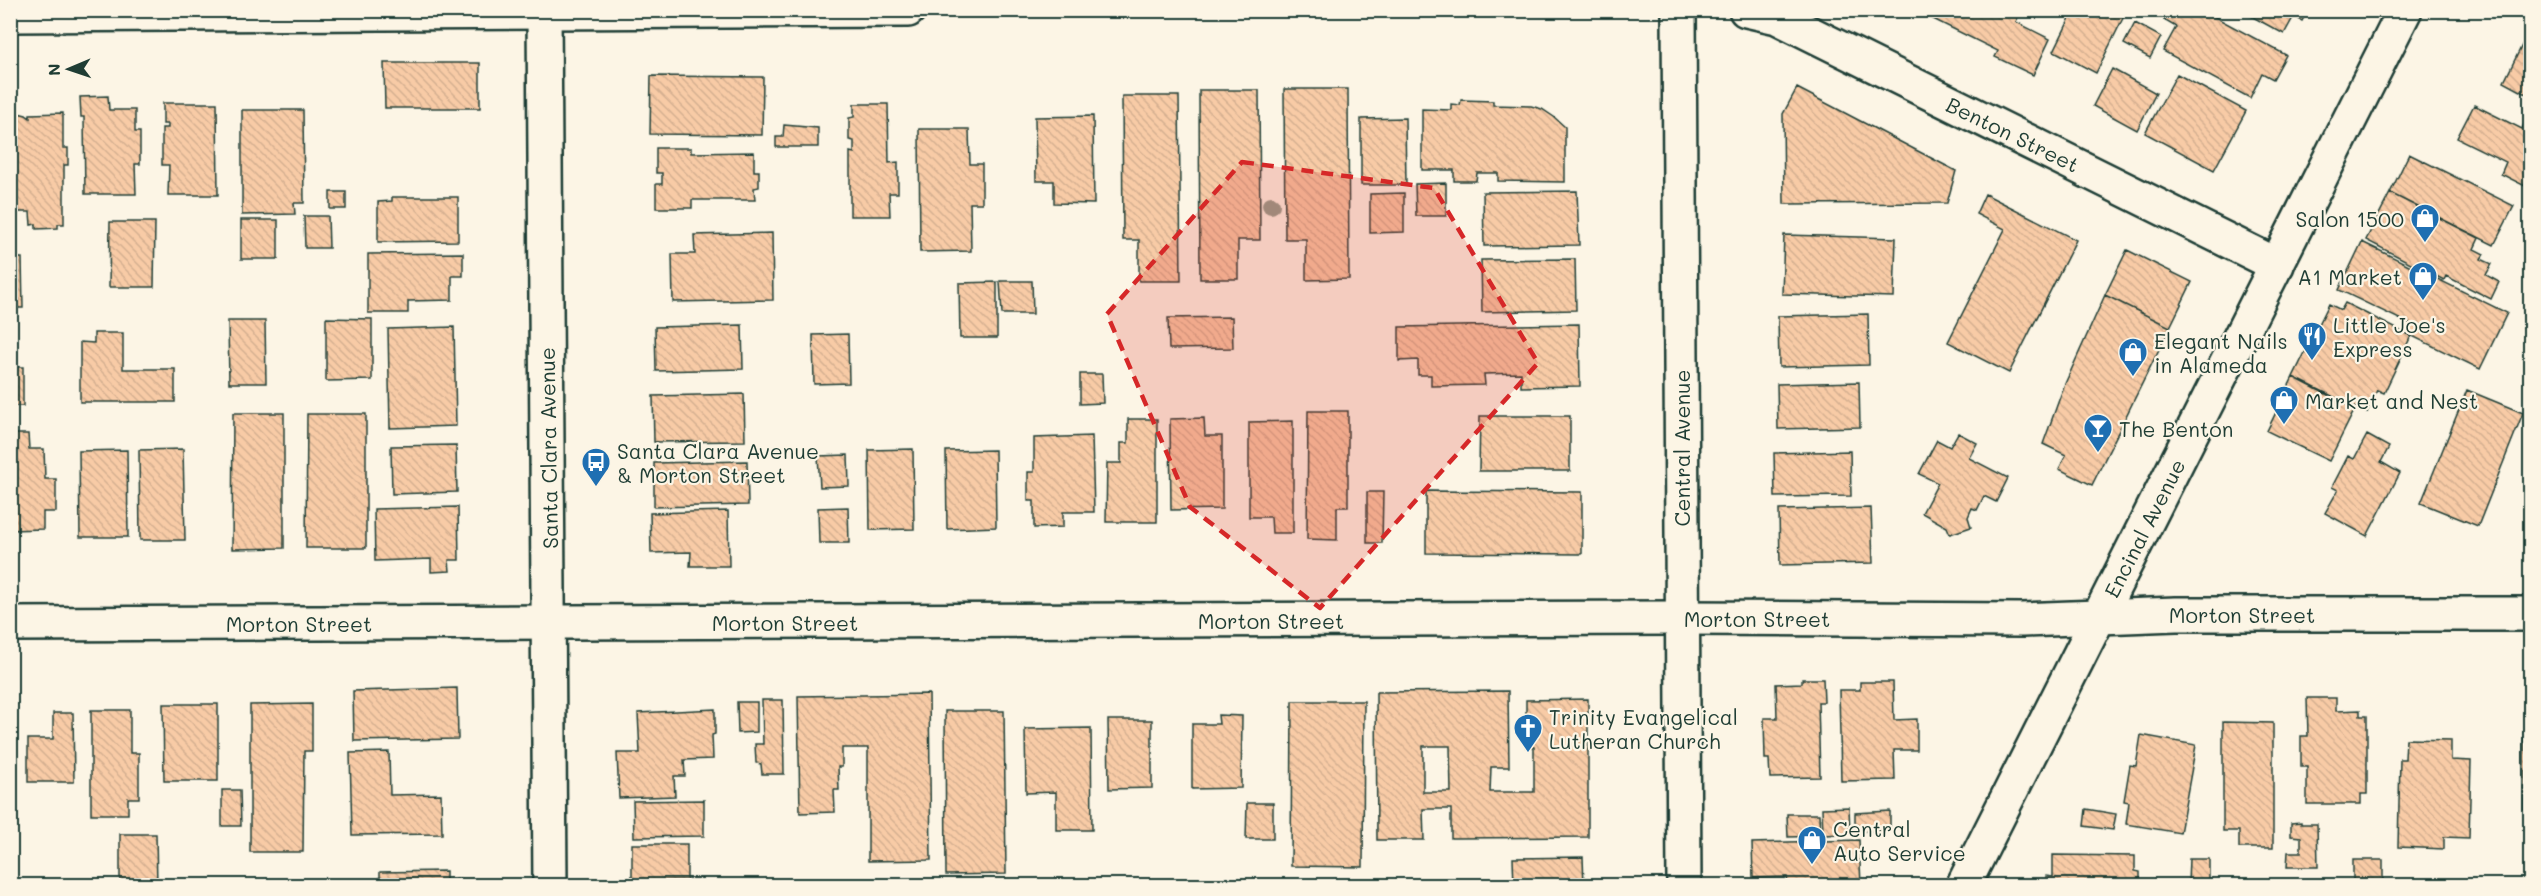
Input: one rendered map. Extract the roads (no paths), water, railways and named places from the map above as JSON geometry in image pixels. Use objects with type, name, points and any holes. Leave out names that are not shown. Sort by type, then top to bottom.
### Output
[{"type":"street","points":[[10,15],[908,10]]},
{"type":"street","name":"Central Avenue","points":[[1679,10],[1684,885]]},
{"type":"street","name":"Benton Street","points":[[1746,10],[1777,17],[2277,266]]},
{"type":"street","name":"Encinal Avenue","points":[[1963,885],[2405,10]]},
{"type":"street","name":"Santa Clara Avenue","points":[[544,12],[550,885]]},
{"type":"street","name":"Morton Street","points":[[10,624],[1682,618],[2022,620],[2176,614],[2530,614]]},
{"type":"place","name":"Salon 1500","points":[[2425,244]]},
{"type":"place","name":"A1 Market","points":[[2423,302]]},
{"type":"place","name":"Little Joe's Express","points":[[2312,362]]},
{"type":"place","name":"Elegant Nails in Alameda","points":[[2133,378]]},
{"type":"place","name":"Market and Nest","points":[[2284,426]]},
{"type":"place","name":"The Benton","points":[[2098,454]]},
{"type":"place","name":"Santa Clara Avenue & Morton Street","points":[[596,488]]},
{"type":"place","name":"Trinity Evangelical Lutheran Church","points":[[1528,754]]},
{"type":"place","name":"Central Auto Service","points":[[1812,866]]}]
